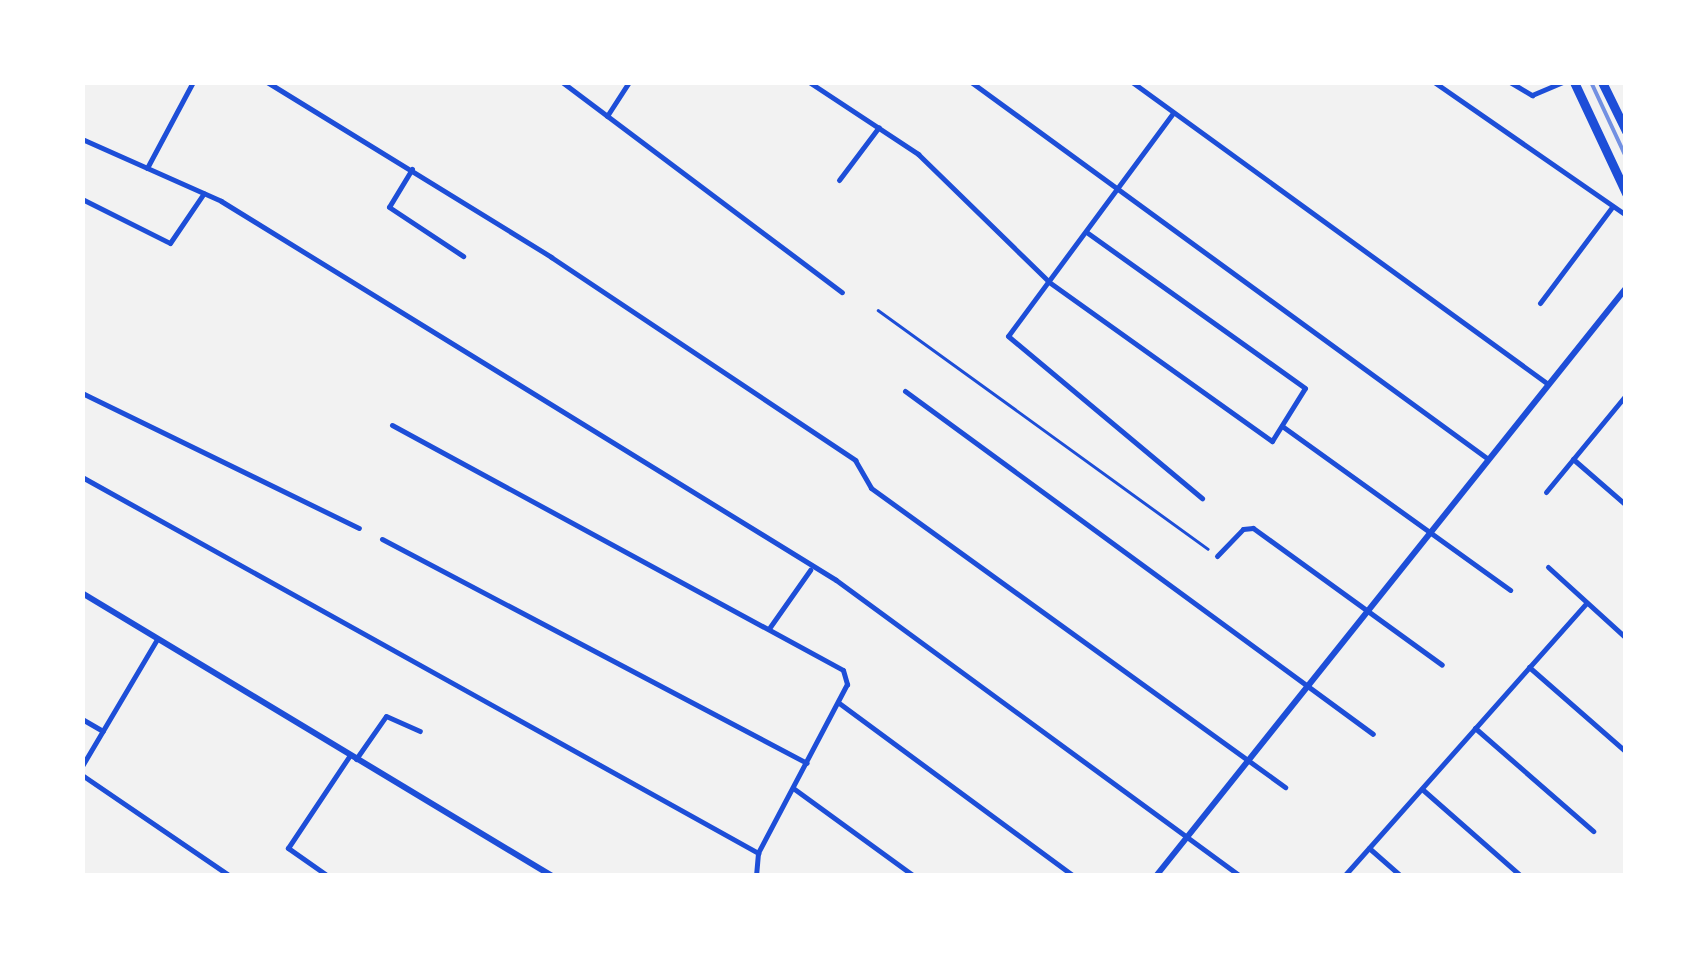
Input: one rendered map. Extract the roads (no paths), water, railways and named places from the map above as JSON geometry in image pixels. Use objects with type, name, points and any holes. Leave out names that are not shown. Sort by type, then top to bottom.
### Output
[{"type":"main road","points":[[1574,82],[1626,193]]},
{"type":"main road","points":[[1602,82],[1626,131]]},
{"type":"street","points":[[146,168],[194,82]]},
{"type":"street","points":[[267,82],[412,169],[855,460],[871,488],[1284,787]]},
{"type":"street","points":[[562,82],[842,292]]},
{"type":"street","points":[[607,116],[629,82]]},
{"type":"street","points":[[809,82],[880,127],[944,176],[1049,282],[1266,442],[1305,391],[1302,385],[1086,232]]},
{"type":"street","points":[[971,82],[1488,459]]},
{"type":"street","points":[[1132,82],[1548,384]]},
{"type":"street","points":[[1434,82],[1626,216]]},
{"type":"street","points":[[1510,82],[1532,95],[1563,82]]},
{"type":"street","points":[[1173,113],[1008,336],[1202,498]]},
{"type":"street","points":[[838,180],[880,127]]},
{"type":"street","points":[[82,139],[204,193],[810,570],[836,580],[1240,876]]},
{"type":"street","points":[[412,169],[389,207],[463,256]]},
{"type":"street","points":[[82,199],[170,243],[204,193]]},
{"type":"street","points":[[1540,303],[1612,207]]},
{"type":"street","points":[[1156,876],[1626,288]]},
{"type":"street","points":[[905,391],[1373,734]]},
{"type":"street","points":[[82,393],[359,528]]},
{"type":"street","points":[[1546,492],[1626,395]]},
{"type":"street","points":[[392,425],[843,670],[847,684],[839,703],[758,853],[756,876]]},
{"type":"street","points":[[1282,426],[1510,590]]},
{"type":"street","points":[[1573,459],[1626,505]]},
{"type":"street","points":[[82,477],[758,853]]},
{"type":"street","points":[[1218,556],[1243,529],[1253,528],[1442,665]]},
{"type":"street","points":[[382,539],[807,763]]},
{"type":"street","points":[[1548,567],[1626,638]]},
{"type":"street","points":[[770,627],[810,570]]},
{"type":"street","points":[[82,593],[552,876]]},
{"type":"street","points":[[1344,876],[1586,603]]},
{"type":"street","points":[[82,766],[158,636]]},
{"type":"street","points":[[1529,667],[1626,752]]},
{"type":"street","points":[[839,703],[1074,876]]},
{"type":"street","points":[[328,876],[288,848],[386,716],[420,731]]},
{"type":"street","points":[[82,719],[103,731]]},
{"type":"street","points":[[1475,728],[1593,832]]},
{"type":"street","points":[[82,775],[230,876]]},
{"type":"street","points":[[793,788],[914,876]]},
{"type":"street","points":[[1422,788],[1522,876]]},
{"type":"street","points":[[1369,848],[1401,876]]},
{"type":"railway","points":[[1591,82],[1626,157]]}]
